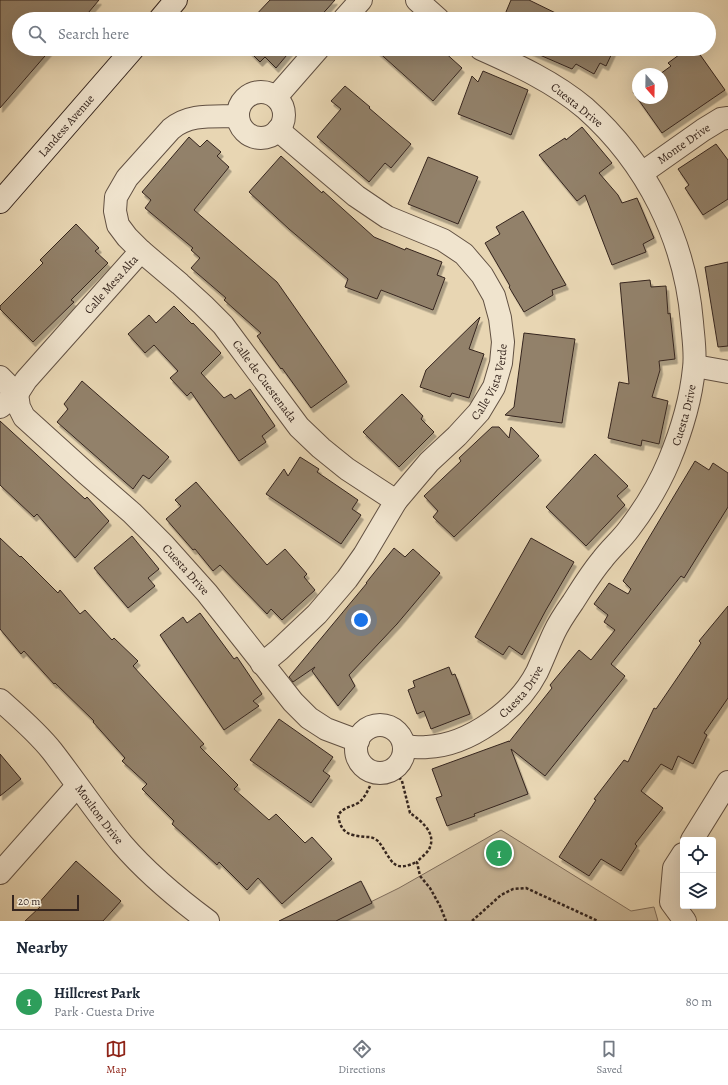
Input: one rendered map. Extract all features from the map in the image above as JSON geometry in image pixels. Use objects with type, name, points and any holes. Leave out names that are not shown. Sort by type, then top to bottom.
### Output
[{"type":"street","points":[[166,12],[176,0]]},
{"type":"street","points":[[350,12],[361,0]]},
{"type":"street","points":[[417,0],[430,12]]},
{"type":"street","name":"Landess Avenue","points":[[0,202],[127,56]]},
{"type":"street","points":[[276,97],[312,56]]},
{"type":"street","name":"Cuesta Drive","points":[[404,746],[428,747],[443,745],[462,739],[475,733],[515,703],[537,672],[554,632],[567,609],[602,560],[629,529],[652,497],[669,461],[682,425],[695,366],[691,305],[682,262],[664,214],[642,173],[622,146],[604,126],[583,107],[553,85],[534,74],[496,56]]},
{"type":"street","points":[[257,92],[270,93],[276,97],[280,101],[284,113],[284,119],[278,130],[273,135],[260,138],[253,137],[242,129],[237,116],[240,103],[244,98],[257,92]]},
{"type":"street","name":"Calle Mesa Alta","points":[[8,400],[141,251],[127,237],[118,225],[115,210],[116,197],[127,178],[177,124],[191,118],[237,116]]},
{"type":"street","name":"Monte Drive","points":[[642,173],[703,130],[721,119],[728,118]]},
{"type":"street","name":"Calle Vista Verde","points":[[262,664],[317,614],[364,555],[396,501],[429,462],[457,436],[479,412],[494,387],[501,363],[503,342],[500,318],[494,296],[482,275],[464,254],[443,240],[387,217],[356,196],[278,130]]},
{"type":"street","name":"Calle de Cuestenada","points":[[141,251],[180,284],[223,325],[300,427],[321,448],[347,469],[396,501]]},
{"type":"street","points":[[695,366],[728,372]]},
{"type":"street","points":[[0,377],[8,400]]},
{"type":"street","name":"Cuesta Drive","points":[[8,400],[19,407],[24,417],[132,513],[164,545],[207,593],[293,702],[309,718],[326,729],[358,741]]},
{"type":"street","name":"Moulton Drive","points":[[0,700],[26,723],[51,750],[77,786],[123,844],[152,875],[182,902],[208,921]]},
{"type":"street","points":[[383,726],[393,729],[400,736],[404,746],[400,764],[384,773],[374,772],[365,768],[359,760],[356,751],[358,741],[363,732],[372,727],[383,726]]},
{"type":"street","points":[[694,837],[728,782]]},
{"type":"street","points":[[0,873],[77,786]]},
{"type":"street","points":[[680,859],[674,868],[671,902],[685,921]]},
{"type":"path","points":[[370,786],[359,802],[342,810],[338,815],[342,829],[351,835],[378,840],[395,865],[401,867],[417,862],[431,846],[431,836],[422,822],[410,813],[402,781],[393,769]]},
{"type":"path","points":[[417,862],[420,876],[430,888],[446,921]]},
{"type":"path","points":[[472,921],[501,895],[513,889],[526,888],[598,921]]},
{"type":"shaded area","points":[[501,830],[631,911],[654,907],[658,921],[332,921],[399,888]]},
{"type":"building","points":[[0,0],[99,0],[89,12],[12,12],[12,56],[45,56],[0,108]]},
{"type":"building","points":[[270,0],[335,0],[324,12],[259,12]]},
{"type":"building","points":[[511,0],[529,0],[554,12],[506,12]]},
{"type":"building","points":[[254,56],[286,56],[276,68],[265,57],[260,62]]},
{"type":"building","points":[[383,56],[449,56],[462,68],[433,101]]},
{"type":"building","points":[[542,56],[611,56],[606,66],[600,63],[594,74],[576,64],[572,69]]},
{"type":"building","points":[[678,56],[701,56],[725,90],[662,133],[641,104],[668,104],[668,68],[671,66],[668,63]]},
{"type":"building","points":[[483,71],[528,90],[511,135],[458,114],[472,76],[478,82]]},
{"type":"building","points":[[345,86],[411,144],[391,168],[385,163],[369,182],[317,137],[341,109],[331,101]]},
{"type":"building","points":[[582,127],[612,163],[599,173],[618,195],[622,203],[637,198],[654,238],[643,244],[646,252],[612,265],[585,195],[577,201],[539,155],[565,138],[566,140]]},
{"type":"building","points":[[189,137],[200,147],[207,140],[221,152],[217,156],[229,167],[194,210],[277,282],[347,382],[311,408],[257,336],[261,333],[224,300],[226,298],[191,268],[200,258],[191,250],[193,248],[145,208],[151,200],[142,192]]},
{"type":"building","points":[[716,144],[728,160],[728,199],[703,215],[685,188],[689,185],[678,169]]},
{"type":"building","points":[[281,156],[374,237],[405,250],[406,248],[442,262],[437,275],[445,278],[433,310],[381,290],[377,299],[345,287],[348,279],[289,229],[249,192]]},
{"type":"building","points":[[428,157],[478,177],[458,224],[408,204]]},
{"type":"building","points":[[523,211],[566,285],[552,290],[553,295],[524,312],[485,243],[500,234],[496,227]]},
{"type":"building","points":[[76,224],[99,248],[95,251],[108,263],[71,300],[74,302],[33,342],[0,309],[0,306],[43,263],[40,260]]},
{"type":"building","points":[[728,262],[728,346],[718,347],[705,267]]},
{"type":"building","points":[[650,280],[651,287],[666,286],[668,314],[670,313],[675,359],[659,361],[660,370],[652,397],[668,401],[659,444],[642,440],[641,446],[608,438],[619,382],[629,384],[620,283]]},
{"type":"building","points":[[174,306],[192,324],[193,323],[221,353],[201,373],[224,398],[231,394],[235,399],[250,389],[275,426],[262,436],[266,442],[239,461],[191,392],[187,396],[170,378],[178,371],[154,345],[145,353],[128,334],[149,315],[156,323]]},
{"type":"building","points":[[480,317],[469,349],[484,354],[469,398],[452,393],[450,397],[420,387],[426,370]]},
{"type":"building","points":[[524,333],[575,339],[562,423],[505,415],[514,407]]},
{"type":"building","points":[[82,381],[169,457],[149,479],[143,475],[133,489],[57,422],[68,409],[64,404]]},
{"type":"building","points":[[402,394],[423,416],[421,419],[434,432],[399,467],[363,432]]},
{"type":"building","points":[[0,421],[85,499],[87,497],[109,521],[75,558],[37,514],[34,517],[0,485]]},
{"type":"building","points":[[492,427],[499,427],[509,438],[511,427],[539,456],[454,537],[433,517],[438,511],[424,496],[461,461],[459,458]]},
{"type":"building","points":[[595,454],[628,486],[617,496],[625,505],[586,546],[546,507]]},
{"type":"building","points":[[300,457],[319,469],[317,472],[358,500],[352,509],[361,515],[341,544],[266,494],[284,469],[288,476]]},
{"type":"building","points":[[695,461],[709,470],[713,463],[728,473],[728,507],[684,578],[681,576],[611,664],[625,676],[545,776],[511,749],[528,794],[474,814],[475,816],[447,826],[436,798],[442,796],[432,769],[509,742],[552,688],[550,685],[579,650],[591,660],[615,630],[604,622],[608,615],[594,604],[609,583],[628,594],[631,589],[623,581]]},
{"type":"building","points":[[196,482],[267,565],[285,549],[307,574],[304,577],[315,590],[282,620],[271,609],[267,614],[220,565],[213,571],[195,549],[193,550],[166,519],[181,506],[175,500]]},
{"type":"building","points":[[132,536],[159,569],[148,578],[155,586],[128,608],[94,568]]},
{"type":"building","points":[[0,538],[20,557],[21,556],[58,593],[60,590],[80,614],[85,610],[112,640],[114,638],[138,661],[133,666],[204,744],[200,747],[238,785],[234,789],[269,820],[276,814],[305,843],[312,837],[332,859],[282,904],[258,878],[247,890],[219,862],[217,865],[172,824],[174,821],[142,789],[147,784],[122,761],[125,758],[93,722],[94,721],[55,683],[54,684],[24,651],[21,654],[0,629]]},
{"type":"building","points":[[531,538],[574,562],[522,655],[509,646],[503,655],[475,637]]},
{"type":"building","points":[[394,548],[405,557],[413,549],[440,573],[397,624],[349,675],[355,686],[338,706],[312,671],[315,667],[293,682],[289,677]]},
{"type":"building","points":[[728,606],[728,698],[704,733],[707,735],[693,764],[678,756],[672,770],[661,764],[641,791],[663,808],[635,844],[637,846],[621,871],[601,859],[589,876],[559,857],[596,800],[594,799],[624,760],[628,762],[654,708],[656,709],[701,643],[699,641]]},
{"type":"building","points":[[200,613],[234,659],[237,657],[262,694],[253,701],[259,706],[224,730],[160,635],[183,617],[187,623]]},
{"type":"building","points":[[449,667],[452,675],[455,674],[470,714],[431,729],[424,711],[417,714],[408,690],[415,687],[413,681]]},
{"type":"building","points":[[279,719],[333,757],[323,771],[330,776],[311,803],[250,760]]},
{"type":"building","points":[[0,754],[21,779],[0,796]]},
{"type":"building","points":[[76,861],[121,901],[103,921],[25,921],[40,907],[37,905]]},
{"type":"building","points":[[361,881],[372,903],[336,921],[279,921]]},
{"type":"place","name":"Hillcrest Park","points":[[499,853]]}]
